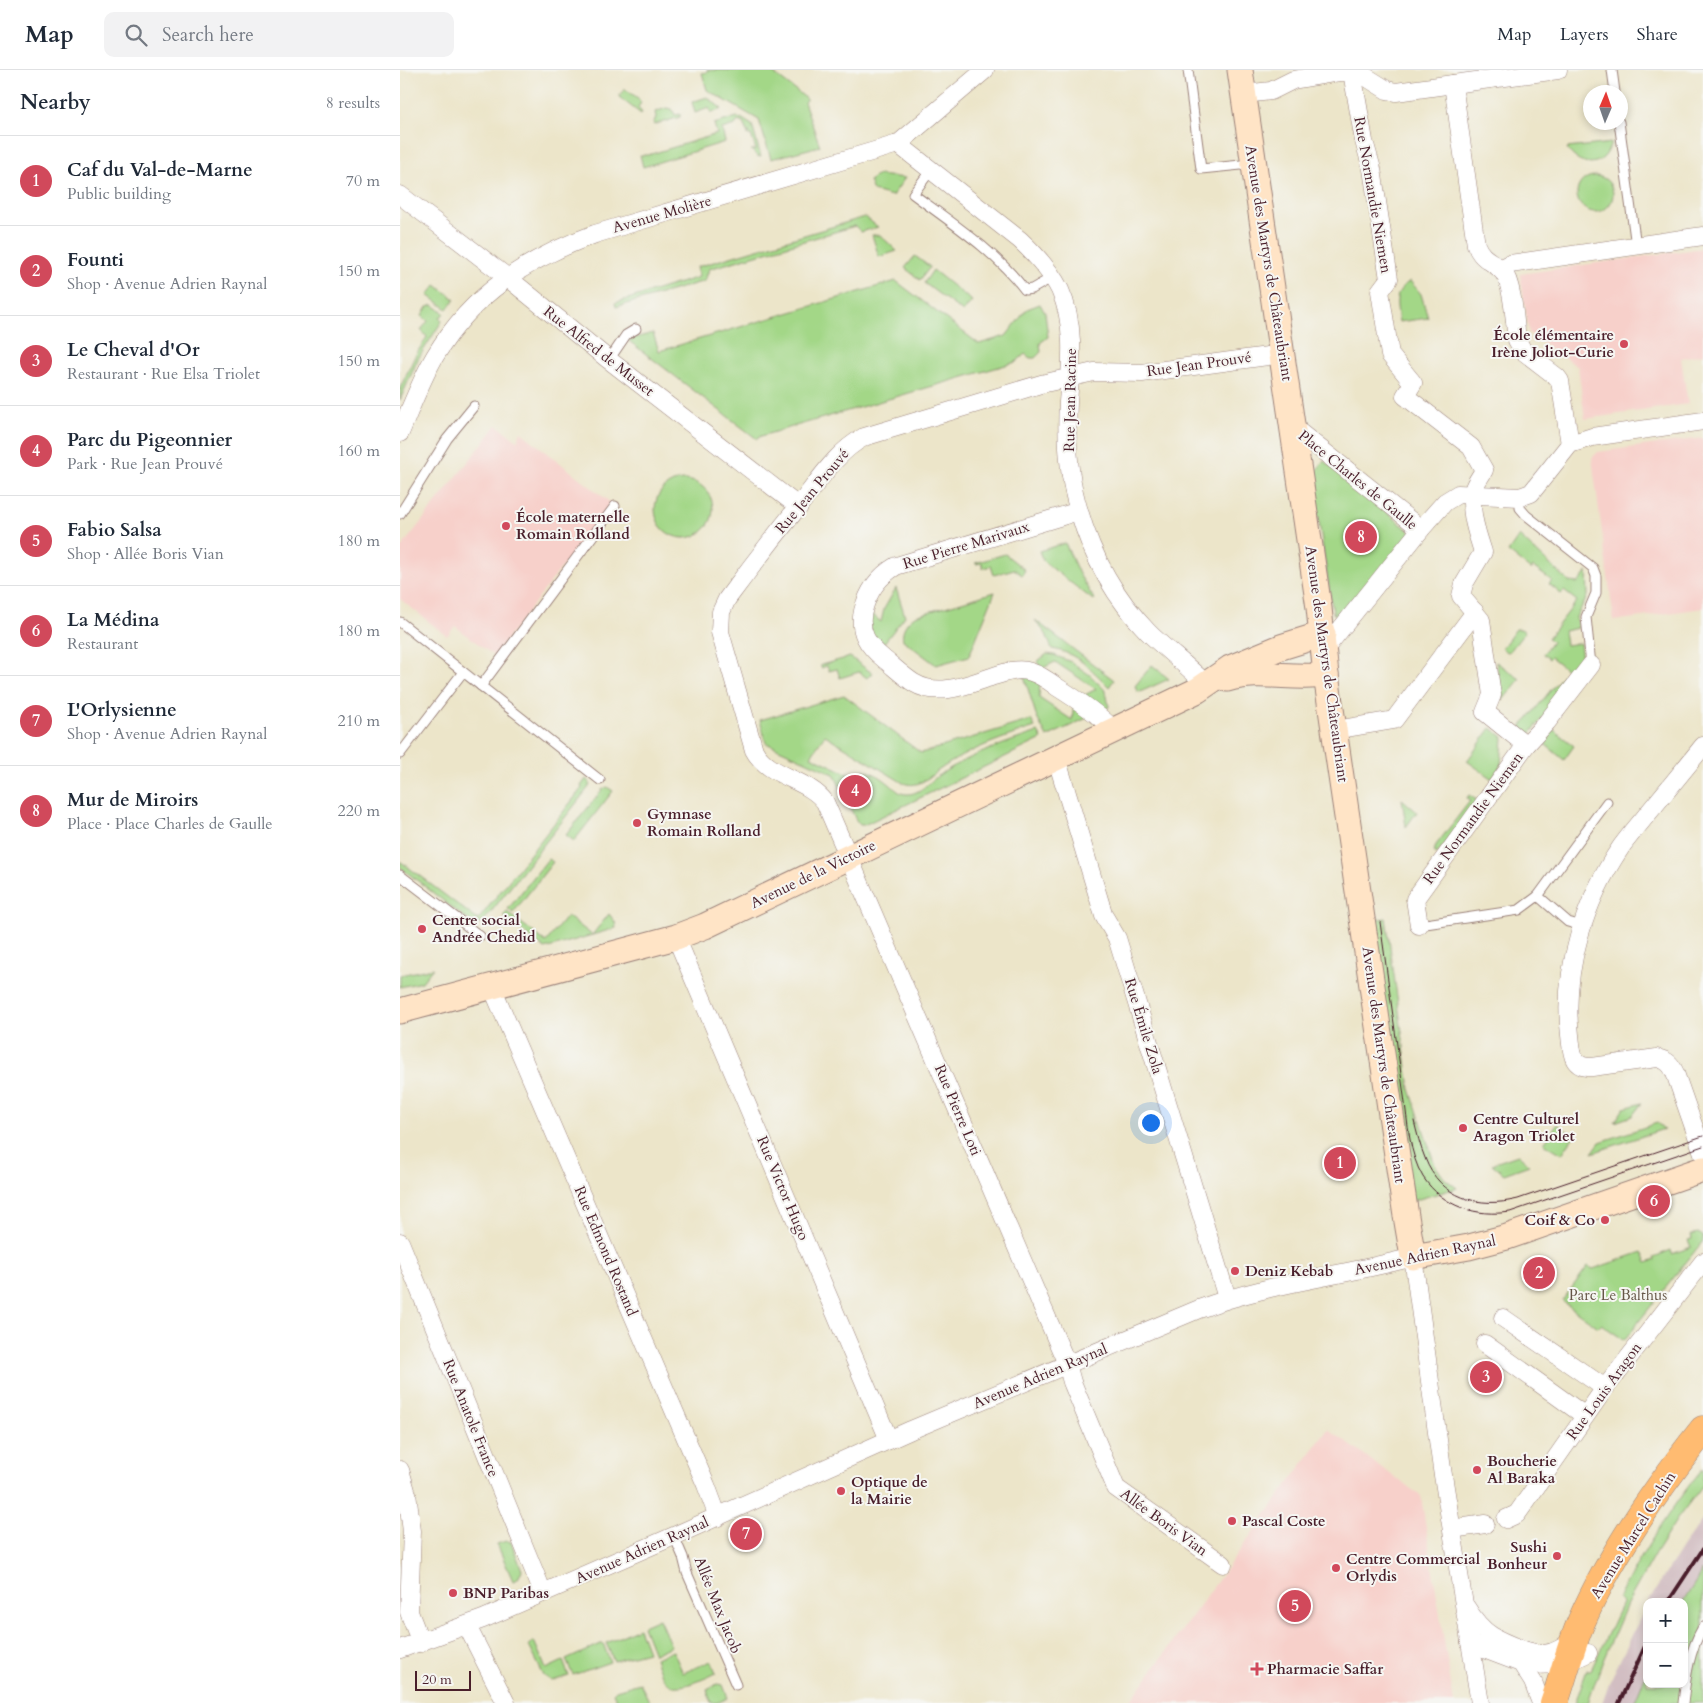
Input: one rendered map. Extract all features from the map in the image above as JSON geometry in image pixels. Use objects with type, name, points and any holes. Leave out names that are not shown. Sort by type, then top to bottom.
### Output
[{"type":"main road","name":"Avenue Marcel Cachin","points":[[1554,1703],[1576,1652],[1598,1589],[1621,1547],[1672,1470],[1703,1430]]},
{"type":"main road","name":"Avenue Marcel Cachin","points":[[1571,1703],[1576,1652],[1608,1608],[1639,1552],[1671,1502],[1703,1461]]},
{"type":"street","name":"Avenue Molière","points":[[400,433],[434,358],[449,334],[475,304],[532,261],[595,234],[898,144],[985,70]]},
{"type":"street","name":"Avenue des Martyrs de Châteaubriant","points":[[1240,70],[1324,642],[1326,675],[1413,1257]]},
{"type":"street","points":[[1244,94],[1271,90],[1293,80],[1340,72],[1352,72],[1363,75],[1387,90],[1396,92],[1458,79],[1558,70]]},
{"type":"street","name":"Rue Normandie Niemen","points":[[1352,72],[1364,141],[1372,169],[1389,280],[1380,291],[1390,354],[1413,383],[1404,396],[1470,447],[1484,470],[1474,487],[1473,494],[1473,514],[1483,552],[1464,584],[1461,596],[1481,620],[1492,695],[1485,712],[1526,745],[1415,899],[1420,925]]},
{"type":"street","points":[[1458,79],[1476,245],[1485,260],[1505,274],[1509,284],[1520,347],[1557,376],[1560,381],[1570,444]]},
{"type":"street","name":"Rue Jean Racine","points":[[898,144],[1020,240],[1036,255],[1053,277],[1061,292],[1067,315],[1072,351],[1068,404],[1069,457],[1072,482],[1079,511],[1101,568],[1126,607],[1148,632],[1207,684]]},
{"type":"street","name":"Rue Alfred de Musset","points":[[400,195],[798,507]]},
{"type":"street","points":[[1500,269],[1510,264],[1703,236]]},
{"type":"street","name":"Rue Jean Prouvé","points":[[849,857],[825,802],[820,795],[767,766],[758,758],[754,750],[720,632],[721,612],[727,599],[839,455],[854,442],[864,437],[1071,377],[1094,372],[1142,373],[1282,354]]},
{"type":"street","points":[[1421,529],[1449,499],[1458,494],[1520,497],[1535,491],[1570,444],[1592,437],[1703,421]]},
{"type":"street","name":"Place Charles de Gaulle","points":[[1293,427],[1318,445],[1421,529],[1324,642]]},
{"type":"street","name":"Rue Pierre Marivaux","points":[[1079,511],[896,566],[879,578],[869,595],[863,610],[862,629],[866,640],[874,651],[913,683],[924,688],[934,690],[955,688],[1009,672],[1027,671],[1040,676],[1096,713],[1114,730]]},
{"type":"street","points":[[1335,730],[1394,720],[1475,612]]},
{"type":"street","name":"Avenue de la Victoire","points":[[400,1011],[676,937],[706,926],[1114,730],[1207,684],[1230,668],[1281,647],[1324,642]]},
{"type":"street","points":[[1526,745],[1547,722],[1591,665]]},
{"type":"street","name":"Avenue de la Victoire","points":[[1207,684],[1233,677],[1260,674],[1326,675]]},
{"type":"street","points":[[1703,746],[1621,847],[1602,881],[1582,926],[1573,968],[1569,1012],[1570,1038],[1576,1062],[1585,1067],[1652,1058],[1667,1061],[1675,1073],[1703,1153]]},
{"type":"street","name":"Rue Émile Zola","points":[[1056,757],[1104,916],[1117,938],[1227,1298]]},
{"type":"street","name":"Rue Pierre Loti","points":[[849,857],[1067,1364]]},
{"type":"street","name":"Rue Victor Hugo","points":[[676,937],[889,1440]]},
{"type":"street","name":"Rue Edmond Rostand","points":[[492,987],[698,1466],[718,1517]]},
{"type":"street","name":"Avenue Adrien Raynal","points":[[400,1649],[467,1626],[889,1440],[1227,1298],[1413,1257],[1469,1247],[1507,1237],[1703,1169]]},
{"type":"street","name":"Rue Anatole France","points":[[400,1242],[543,1593]]},
{"type":"street","points":[[1413,1257],[1430,1388],[1480,1703]]},
{"type":"street","name":"Rue Louis Aragon","points":[[1506,1519],[1517,1514],[1604,1388],[1703,1262]]},
{"type":"street","points":[[1503,1318],[1604,1388]]},
{"type":"street","points":[[1485,1344],[1586,1416]]},
{"type":"street","name":"Allée Boris Vian","points":[[1067,1364],[1072,1382],[1116,1488],[1223,1564]]},
{"type":"street","points":[[400,1470],[407,1494],[412,1531],[409,1612],[421,1643]]},
{"type":"street","points":[[1452,1529],[1485,1524]]},
{"type":"street","points":[[1465,1606],[1491,1636],[1530,1652],[1543,1654],[1562,1649],[1576,1652]]},
{"type":"street","points":[[467,1626],[506,1703]]},
{"type":"street","points":[[1470,1642],[1521,1663],[1540,1666],[1576,1652]]},
{"type":"street","points":[[1521,1663],[1533,1682],[1541,1703]]},
{"type":"lane","points":[[1188,70],[1201,169],[1254,164]]},
{"type":"lane","points":[[1612,70],[1614,85]]},
{"type":"lane","points":[[1620,130],[1636,246]]},
{"type":"lane","points":[[931,170],[913,194],[1009,270],[1025,290],[1053,277]]},
{"type":"lane","points":[[609,360],[626,335],[636,329]]},
{"type":"lane","points":[[400,514],[447,439],[474,406]]},
{"type":"lane","points":[[1520,497],[1520,508],[1526,516],[1594,568],[1596,593],[1586,617],[1591,665]]},
{"type":"lane","points":[[481,686],[614,506]]},
{"type":"lane","points":[[400,622],[600,780]]},
{"type":"lane","points":[[400,754],[463,672]]},
{"type":"lane","points":[[1420,925],[1519,910],[1538,896],[1607,802]]},
{"type":"lane","points":[[400,875],[480,936]]},
{"type":"lane","points":[[1538,896],[1568,922],[1582,926]]},
{"type":"lane","name":"Allée Max Jacob","points":[[674,1536],[683,1557],[687,1573],[736,1685]]},
{"type":"lane","points":[[1683,1703],[1687,1669],[1694,1642],[1703,1627]]},
{"type":"shaded area","name":"École élémentaire Irène Joliot-Curie","points":[[1703,248],[1703,354],[1681,358],[1688,404],[1585,419],[1578,367],[1529,333],[1520,274]]},
{"type":"shaded area","name":"École maternelle Romain Rolland","points":[[497,425],[517,441],[521,432],[611,503],[494,656],[455,626],[447,636],[400,599],[400,549]]},
{"type":"shaded area","points":[[1703,438],[1703,608],[1614,621],[1592,458],[1598,452]]},
{"type":"shaded area","name":"Centre Commercial Orlydis","points":[[1328,1429],[1421,1496],[1454,1703],[1129,1703]]},
{"type":"shaded area","points":[[1703,1519],[1703,1592],[1688,1600],[1688,1598],[1650,1598],[1683,1546]]},
{"type":"shaded area","points":[[1643,1612],[1643,1688],[1637,1703],[1602,1703],[1609,1683]]},
{"type":"green space","points":[[707,70],[769,70],[807,99],[804,102],[820,146],[771,159],[759,120],[707,90],[702,73],[707,72]]},
{"type":"green space","points":[[625,89],[638,98],[641,103],[638,107],[641,114],[619,97]]},
{"type":"green space","points":[[707,97],[722,109],[711,113],[709,108],[695,113],[692,102]]},
{"type":"green space","points":[[666,108],[672,109],[675,115],[680,114],[680,117],[654,125],[655,112]]},
{"type":"green space","points":[[737,117],[752,125],[761,157],[751,150],[756,150],[751,135],[747,134],[750,132],[747,132],[743,123],[738,121],[735,125],[722,129],[725,142],[643,167],[640,155],[648,155],[717,134],[714,124]]},
{"type":"green space","points":[[1611,143],[1605,155],[1599,161],[1589,163],[1574,157],[1567,148]]},
{"type":"green space","points":[[878,175],[905,178],[892,196],[873,191],[869,181]]},
{"type":"green space","points":[[1595,176],[1602,177],[1608,181],[1612,187],[1612,201],[1608,207],[1602,211],[1595,212],[1588,211],[1582,207],[1578,201],[1577,194],[1578,187],[1582,181],[1588,177]]},
{"type":"green space","points":[[865,217],[878,227],[861,232],[855,226],[709,269],[705,281],[616,307],[615,303],[699,277],[697,267]]},
{"type":"green space","points":[[872,235],[880,235],[897,251],[879,257]]},
{"type":"green space","points":[[915,256],[930,267],[920,280],[905,268]]},
{"type":"green space","points":[[933,270],[972,301],[963,312],[924,283]]},
{"type":"green space","points":[[896,281],[979,344],[1006,336],[1027,309],[1040,304],[1045,313],[1048,337],[1040,343],[1041,352],[1035,358],[1030,358],[1025,354],[1016,362],[761,436],[757,439],[629,341],[653,333],[659,351]]},
{"type":"green space","points":[[1410,281],[1421,294],[1428,318],[1399,322],[1398,294],[1404,285]]},
{"type":"green space","points":[[436,285],[455,299],[447,309],[428,295]]},
{"type":"green space","points":[[433,305],[444,313],[440,318],[442,321],[418,359],[400,400],[400,388],[415,356],[427,337],[421,330],[428,321],[422,316],[427,307]]},
{"type":"green space","points":[[1324,461],[1412,533],[1341,620],[1333,613],[1312,476]]},
{"type":"green space","points":[[684,480],[695,482],[708,493],[713,509],[711,520],[700,533],[684,538],[673,536],[660,525],[655,509],[657,498],[668,485]]},
{"type":"green space","points":[[1519,536],[1569,582],[1578,583],[1587,572],[1588,596],[1576,617],[1578,628],[1564,631],[1566,645],[1580,643],[1582,660],[1586,664],[1530,734],[1521,727],[1567,670],[1551,657],[1549,659],[1543,654],[1552,642],[1548,638],[1577,601],[1564,591],[1561,594],[1549,584],[1552,581],[1533,567],[1531,570],[1508,552]]},
{"type":"green space","points":[[1065,543],[1093,600],[1043,561],[1039,551]]},
{"type":"green space","points":[[1005,554],[1025,570],[1022,575],[1014,569],[994,575],[991,566],[983,568],[982,563],[975,563]]},
{"type":"green space","points":[[896,588],[905,616],[880,648],[871,637],[869,612],[881,622],[884,609]]},
{"type":"green space","points":[[995,592],[969,656],[936,665],[903,640],[905,626],[915,616]]},
{"type":"green space","points":[[1035,620],[1114,680],[1109,687],[1077,658],[1052,649],[1046,634]]},
{"type":"green space","points":[[1516,629],[1521,629],[1525,632],[1510,651],[1506,652],[1502,648]]},
{"type":"green space","points":[[1047,654],[1071,662],[1090,675],[1106,691],[1109,707],[1102,711],[1083,696],[1096,689],[1055,662],[1041,669],[1038,661]]},
{"type":"green space","points":[[850,657],[872,673],[867,678],[859,672],[840,678],[837,669],[829,671],[827,666],[821,668],[821,665]]},
{"type":"green space","points":[[1496,662],[1520,679],[1503,700]]},
{"type":"green space","points":[[1152,665],[1169,679],[1140,692],[1137,691],[1135,686]]},
{"type":"green space","points":[[1024,676],[1040,682],[1039,698],[1072,720],[1074,704],[1091,716],[1047,737],[1037,718]]},
{"type":"green space","points":[[844,695],[921,753],[1031,720],[1035,727],[968,753],[918,784],[903,783],[825,735],[811,756],[855,777],[863,770],[873,773],[903,794],[916,792],[942,773],[965,760],[1013,740],[1038,732],[1042,739],[864,825],[860,825],[834,774],[766,743],[760,720]]},
{"type":"green space","points":[[1550,727],[1574,746],[1564,760],[1540,740]]},
{"type":"green space","points":[[1491,728],[1503,737],[1501,765],[1492,779],[1467,761]]},
{"type":"green space","points":[[586,779],[590,783],[589,787],[480,924],[473,923],[464,917],[400,867],[400,861],[478,920],[582,788],[581,786]]},
{"type":"green space","points":[[607,787],[613,791],[574,841],[566,835],[602,790]]},
{"type":"green space","points":[[1469,795],[1478,801],[1437,854],[1434,852],[1436,845],[1470,801],[1467,798]]},
{"type":"green space","points":[[1402,799],[1417,812],[1406,827]]},
{"type":"green space","points":[[548,859],[553,862],[513,913],[508,909]]},
{"type":"green space","points":[[507,912],[546,942],[567,916],[592,935],[609,914],[615,922],[616,928],[545,949],[503,916]]},
{"type":"green space","points":[[1386,918],[1410,1089],[1435,1165],[1444,1178],[1457,1188],[1412,1201],[1372,920]]},
{"type":"green space","points":[[433,968],[422,982],[400,987],[400,975]]},
{"type":"green space","points":[[1642,1103],[1632,1116],[1615,1122],[1624,1108]]},
{"type":"green space","points":[[1657,1123],[1664,1129],[1592,1153],[1600,1142]]},
{"type":"green space","points":[[1557,1124],[1574,1136],[1562,1154],[1544,1143]]},
{"type":"green space","points":[[1518,1155],[1529,1165],[1504,1174],[1492,1164]]},
{"type":"green space","name":"Parc Le Balthus","points":[[1698,1233],[1703,1236],[1703,1241],[1624,1340],[1601,1324],[1598,1327],[1562,1301],[1588,1266],[1593,1269],[1642,1252],[1647,1263],[1655,1260],[1654,1257],[1671,1250],[1672,1254],[1691,1247],[1688,1240],[1692,1239],[1691,1235]]},
{"type":"green space","points":[[1703,1468],[1703,1485],[1677,1519],[1627,1604],[1602,1663],[1588,1703],[1575,1703],[1587,1670],[1591,1670],[1622,1603],[1618,1599],[1627,1582],[1668,1515]]},
{"type":"green space","points":[[506,1541],[511,1542],[522,1570],[518,1579],[513,1581],[497,1544]]},
{"type":"green space","points":[[1703,1570],[1703,1703],[1634,1703],[1643,1682],[1643,1688],[1688,1688],[1688,1598],[1686,1598]]},
{"type":"green space","points":[[659,1619],[671,1646],[654,1654],[643,1626]]},
{"type":"green space","points":[[639,1628],[648,1652],[614,1661],[606,1643]]},
{"type":"green space","points":[[533,1641],[546,1669],[563,1661],[569,1676],[552,1681],[544,1676],[529,1646]]},
{"type":"green space","points":[[603,1643],[610,1662],[573,1675],[566,1660]]},
{"type":"green space","points":[[673,1651],[683,1673],[711,1661],[716,1673],[687,1685],[671,1685],[663,1677],[655,1658]]},
{"type":"green space","points":[[640,1683],[650,1703],[618,1703],[613,1693],[616,1690]]},
{"type":"green space","points":[[717,1684],[723,1685],[728,1698],[717,1703],[711,1703],[707,1689]]},
{"type":"tram line","points":[[1380,922],[1412,1148],[1423,1177],[1440,1196],[1451,1203],[1473,1211],[1485,1213],[1510,1212],[1703,1146]]},
{"type":"tram line","points":[[1414,1121],[1425,1158],[1440,1183],[1462,1197],[1475,1201],[1489,1202],[1518,1199],[1703,1136]]},
{"type":"railway","points":[[1671,1598],[1703,1549]]},
{"type":"railway","points":[[1619,1703],[1647,1643]]},
{"type":"place","name":"École élémentaire Irène Joliot-Curie","points":[[1624,344]]},
{"type":"place","name":"École maternelle Romain Rolland","points":[[506,526]]},
{"type":"place","name":"Mur de Miroirs","points":[[1361,537]]},
{"type":"place","name":"Parc du Pigeonnier","points":[[855,791]]},
{"type":"place","name":"Gymnase Romain Rolland","points":[[637,823]]},
{"type":"place","name":"Centre social Andrée Chedid","points":[[422,929]]},
{"type":"place","name":"Centre Culturel Aragon Triolet","points":[[1463,1128]]},
{"type":"place","name":"Caf du Val-de-Marne","points":[[1340,1163]]},
{"type":"place","name":"La Médina","points":[[1654,1201]]},
{"type":"place","name":"Coif & Co","points":[[1605,1220]]},
{"type":"place","name":"Deniz Kebab","points":[[1235,1271]]},
{"type":"place","name":"Founti","points":[[1539,1273]]},
{"type":"place","name":"Le Cheval d'Or","points":[[1486,1377]]},
{"type":"place","name":"Boucherie Al Baraka","points":[[1477,1470]]},
{"type":"place","name":"Optique de la Mairie","points":[[841,1491]]},
{"type":"place","name":"Pascal Coste","points":[[1232,1521]]},
{"type":"place","name":"L'Orlysienne","points":[[746,1534]]},
{"type":"place","name":"Sushi Bonheur","points":[[1557,1556]]},
{"type":"place","name":"Centre Commercial Orlydis","points":[[1336,1568]]},
{"type":"place","name":"BNP Paribas","points":[[453,1593]]},
{"type":"place","name":"Fabio Salsa","points":[[1295,1606]]},
{"type":"place","name":"Pharmacie Saffar","points":[[1257,1669]]}]
